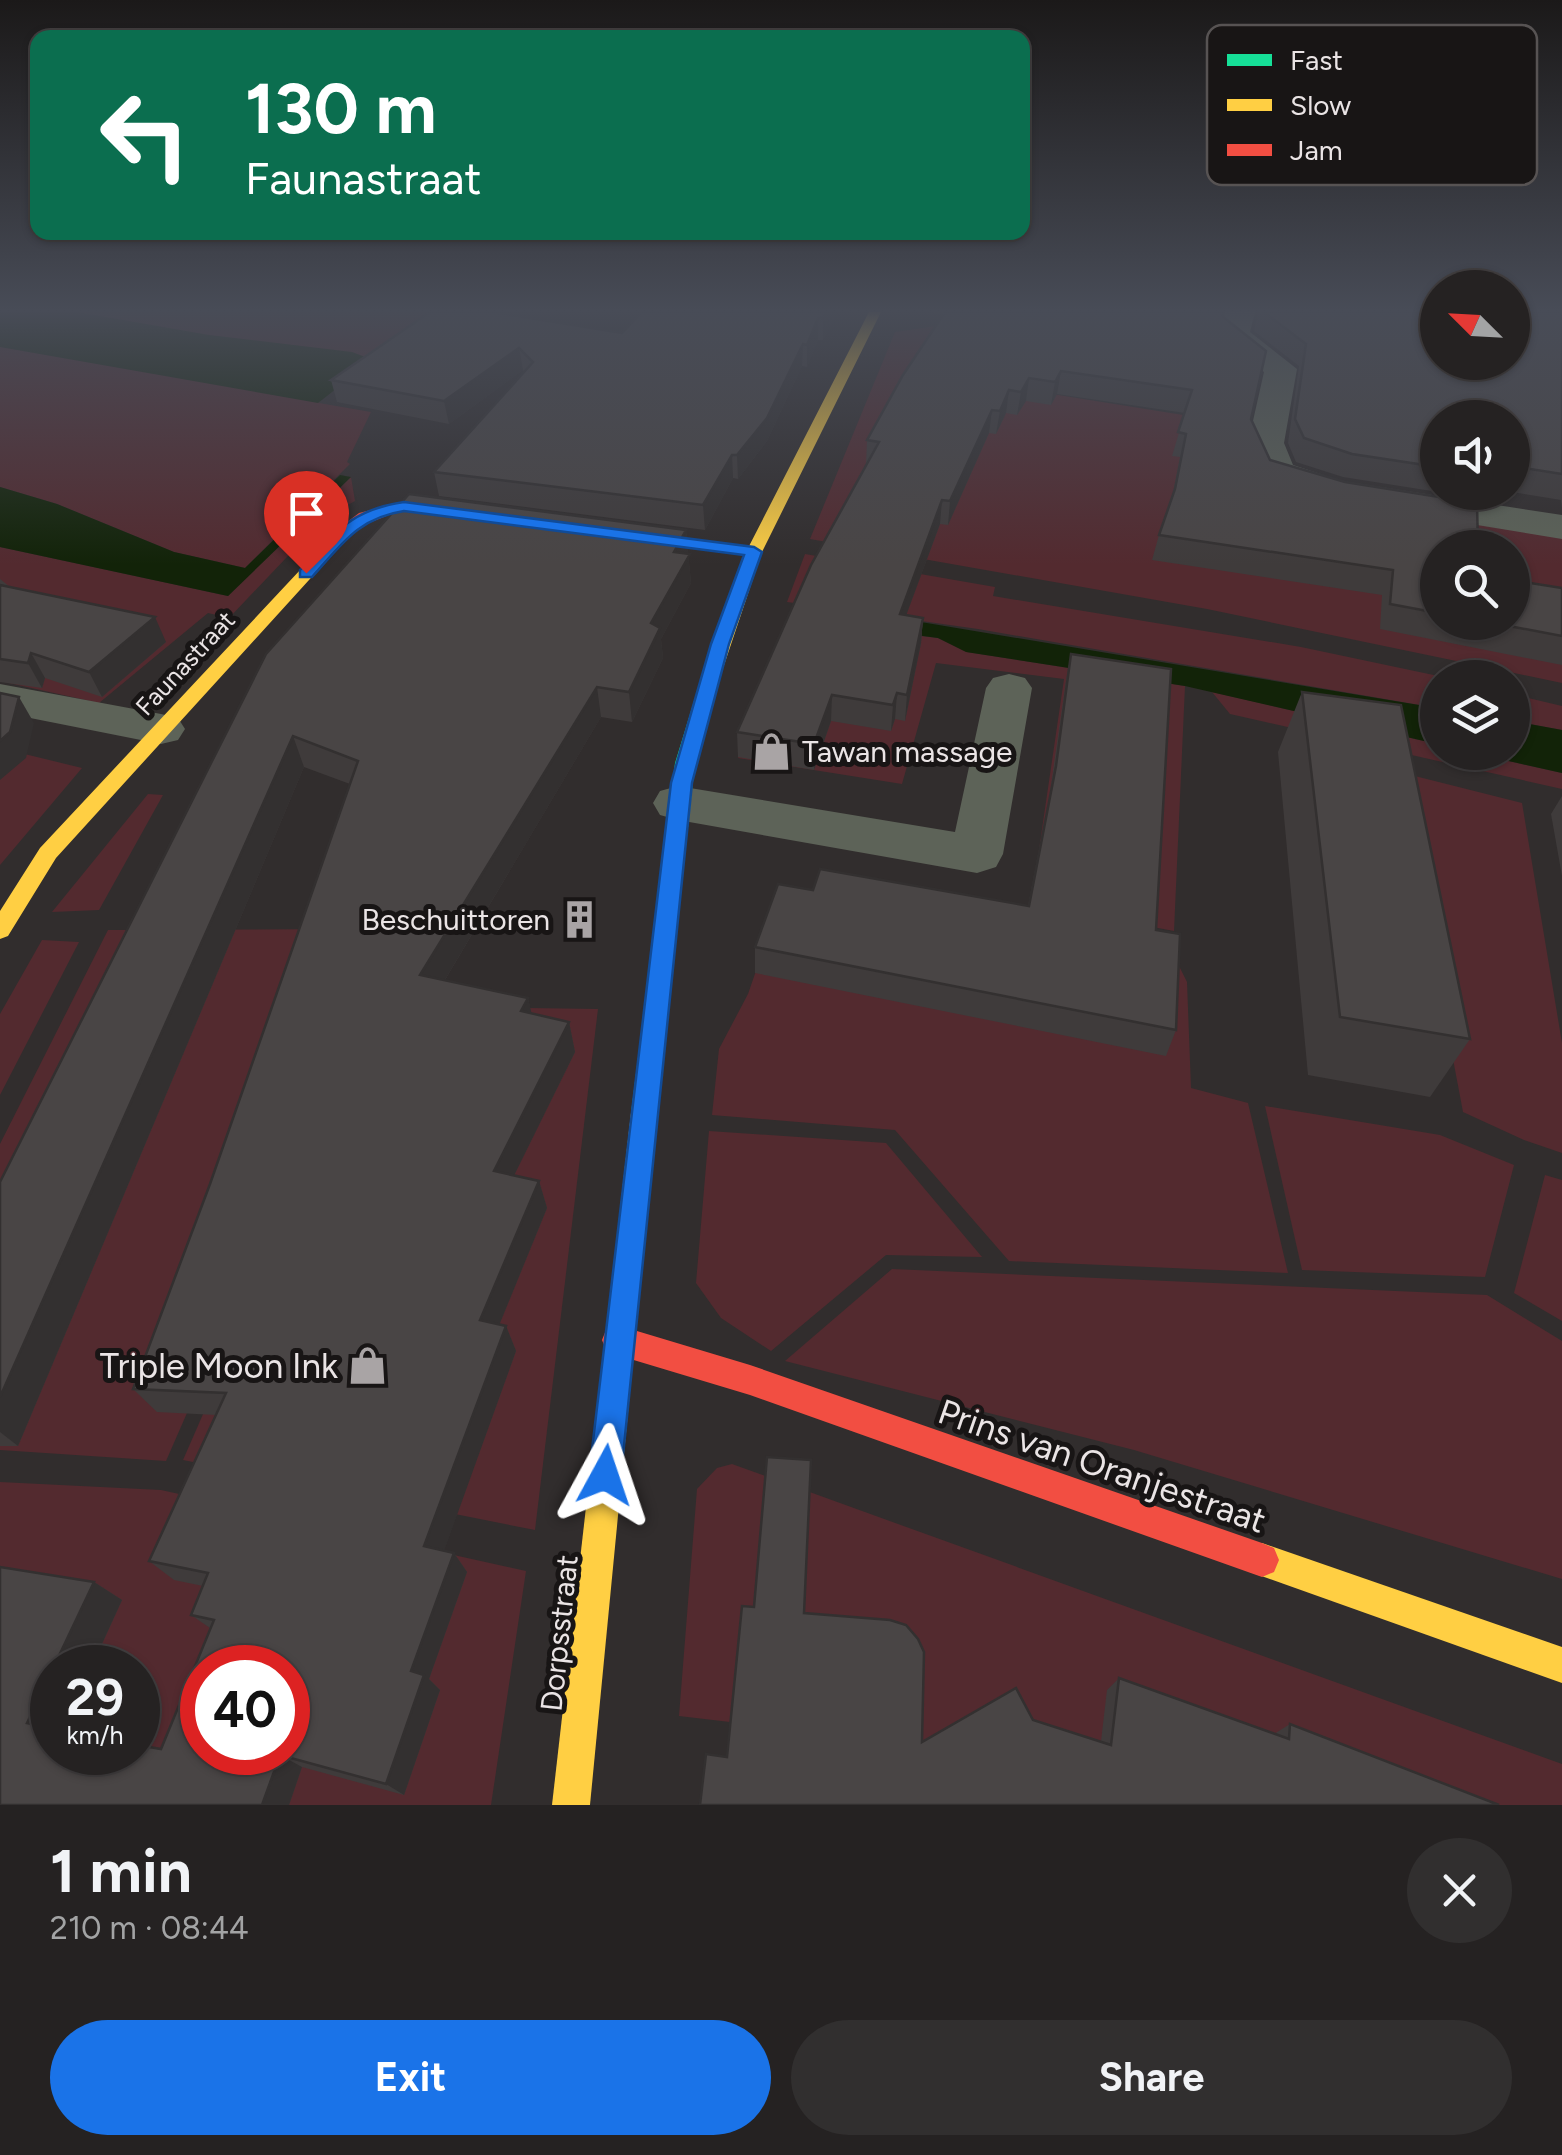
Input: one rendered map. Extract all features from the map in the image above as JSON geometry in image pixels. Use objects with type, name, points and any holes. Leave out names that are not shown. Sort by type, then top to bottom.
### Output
[{"type":"street","name":"Dorpsstraat","points":[[571,1805],[617,1340],[685,763],[720,644],[754,552],[833,396]]},
{"type":"street","points":[[1276,396],[1266,443],[1277,472],[1338,491],[1562,527]]},
{"type":"street","name":"Faunastraat","points":[[0,930],[48,853],[355,522],[374,511],[404,506],[492,518]]},
{"type":"street","points":[[583,530],[754,552]]},
{"type":"street","points":[[678,803],[977,854],[1009,688]]},
{"type":"street","points":[[0,698],[161,729]]},
{"type":"street","name":"Prins van Oranjestraat","points":[[617,1340],[750,1380],[1562,1664]]},
{"type":"shaded area","points":[[0,396],[326,396],[319,403],[371,412],[347,462],[350,464],[245,568],[174,552],[57,504],[0,487]]},
{"type":"shaded area","points":[[280,396],[327,396],[318,403]]},
{"type":"shaded area","points":[[869,396],[1066,396],[1252,426],[1236,483],[1515,530],[1420,530],[1420,640],[1530,640],[1530,533],[1562,538],[1562,683],[1530,676],[1530,660],[1452,660],[1207,609],[810,539]]},
{"type":"shaded area","points":[[340,475],[351,477],[228,596],[0,547],[0,487],[57,504],[174,552],[245,568]]},
{"type":"shaded area","points":[[351,477],[355,501],[324,518],[229,618],[208,613],[99,703],[0,681],[0,547],[228,596]]},
{"type":"shaded area","points":[[805,554],[995,587],[993,596],[1301,647],[1420,672],[1420,705],[978,629],[787,602]]},
{"type":"shaded area","points":[[837,608],[1420,705],[1420,740],[1185,686],[966,652],[938,638],[827,623]]},
{"type":"shaded area","points":[[796,622],[938,638],[967,652],[1185,686],[1174,931],[1031,904],[1064,679],[936,663],[902,784],[738,758]]},
{"type":"shaded area","points":[[1212,692],[1420,740],[1420,757],[1230,714]]},
{"type":"shaded area","points":[[1530,698],[1562,706],[1562,730],[1530,724]]},
{"type":"shaded area","points":[[1530,724],[1562,730],[1562,773],[1530,766]]},
{"type":"shaded area","points":[[0,748],[82,768],[0,865]]},
{"type":"shaded area","points":[[1530,766],[1562,773],[1562,789],[1478,770],[1530,770]]},
{"type":"shaded area","points":[[1399,772],[1522,803],[1562,1043],[1562,1153],[1463,1112]]},
{"type":"shaded area","points":[[148,794],[163,795],[99,910],[52,912]]},
{"type":"shaded area","points":[[785,887],[1178,964],[1187,982],[1191,1088],[1248,1103],[1288,1273],[1009,1261],[895,1130],[712,1115],[719,1049],[748,994]]},
{"type":"shaded area","points":[[345,929],[211,1358],[166,1461],[0,1450],[0,1144],[108,930]]},
{"type":"shaded area","points":[[42,940],[79,942],[0,1095],[0,1014]]},
{"type":"shaded area","points":[[456,1007],[598,1009],[535,1530],[183,1460],[214,1389]]},
{"type":"shaded area","points":[[1265,1106],[1440,1135],[1514,1165],[1485,1277],[1302,1270]]},
{"type":"shaded area","points":[[709,1131],[886,1143],[982,1257],[886,1255],[771,1351],[721,1318],[696,1283]]},
{"type":"shaded area","points":[[1545,1175],[1562,1180],[1562,1321],[1514,1293]]},
{"type":"shaded area","points":[[892,1269],[1487,1295],[1562,1341],[1562,1579],[1134,1450],[785,1361]]},
{"type":"shaded area","points":[[732,1464],[1562,1764],[1562,1805],[1130,1805],[983,1752],[679,1716],[697,1489],[717,1468]]},
{"type":"shaded area","points":[[0,1482],[161,1490],[526,1571],[491,1805],[0,1805]]},
{"type":"building","points":[[418,396],[451,396],[444,401]]},
{"type":"building","points":[[502,396],[778,396],[767,418],[737,455],[732,455],[703,505],[434,472]]},
{"type":"building","points":[[891,396],[1006,396],[1000,411],[992,410],[950,501],[942,500],[900,614],[923,618],[907,695],[897,693],[893,705],[832,695],[814,744],[737,732],[811,565],[879,442],[867,440]]},
{"type":"building","points":[[1190,396],[1256,396],[1251,419],[1270,460],[1345,482],[1420,494],[1420,510],[1477,510],[1478,530],[1420,530],[1420,610],[1390,604],[1393,570],[1159,535],[1175,489],[1186,434],[1178,432]]},
{"type":"building","points":[[1298,396],[1562,396],[1562,474],[1530,469],[1530,400],[1420,400],[1420,464],[1352,454],[1304,438],[1295,419]]},
{"type":"building","points":[[409,494],[686,530],[674,552],[690,554],[651,623],[660,628],[629,692],[597,687],[420,975],[528,998],[521,1011],[569,1022],[494,1171],[539,1181],[480,1320],[506,1326],[424,1546],[454,1553],[411,1671],[424,1675],[386,1784],[310,1763],[310,1645],[204,1645],[214,1620],[191,1615],[208,1573],[149,1561],[226,1393],[133,1389],[210,1184],[358,761],[293,736],[0,1397],[0,1182],[266,654]]},
{"type":"building","points":[[1530,583],[1562,588],[1562,636],[1530,630]]},
{"type":"building","points":[[0,585],[155,617],[89,672],[31,653],[28,663],[0,659]]},
{"type":"building","points":[[1071,654],[1171,669],[1156,930],[1180,934],[1176,1030],[755,947],[778,884],[813,890],[820,869],[1029,906],[1056,766]]},
{"type":"building","points":[[1302,692],[1401,705],[1470,1039],[1340,1017]]},
{"type":"building","points":[[0,693],[19,697],[10,732],[0,741]]},
{"type":"building","points":[[767,1457],[811,1460],[804,1613],[890,1620],[906,1625],[918,1639],[924,1652],[922,1742],[1016,1688],[1033,1720],[1111,1745],[1119,1678],[1289,1739],[1290,1724],[1499,1805],[700,1805],[706,1754],[727,1757],[742,1606],[754,1607]]},
{"type":"building","points":[[0,1567],[94,1582],[64,1645],[30,1645],[30,1775],[160,1775],[161,1749],[180,1703],[180,1775],[273,1775],[262,1805],[0,1805]]},
{"type":"traffic: fast","points":[[644,1113],[685,763],[703,701]]},
{"type":"traffic: slow","points":[[703,701],[754,552],[833,396]]},
{"type":"traffic: slow","points":[[0,930],[48,853],[351,525]]},
{"type":"traffic: slow","points":[[571,1805],[644,1113]]},
{"type":"traffic: slow","points":[[1262,1560],[1562,1665]]},
{"type":"traffic: jam","points":[[351,525],[379,511],[394,509],[473,515]]},
{"type":"traffic: jam","points":[[613,533],[754,552]]},
{"type":"traffic: jam","points":[[617,1340],[750,1380],[1262,1560]]},
{"type":"place","name":"Tawan massage","points":[[772,751]]},
{"type":"place","name":"Beschuittoren","points":[[580,919]]},
{"type":"place","name":"Triple Moon Ink","points":[[368,1366]]},
{"type":"route","points":[[306,573],[355,522],[374,511],[404,506],[754,552],[720,644],[685,763],[678,803],[605,1475]]}]
